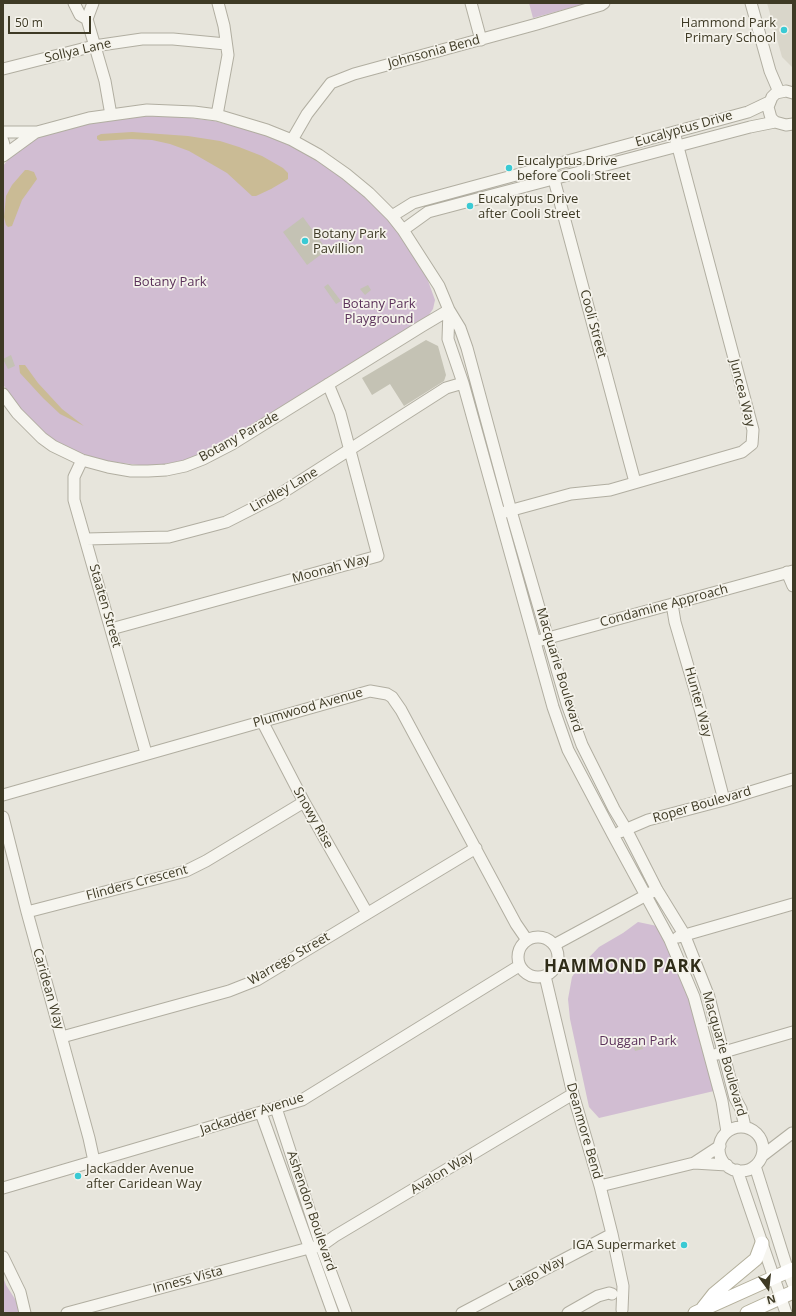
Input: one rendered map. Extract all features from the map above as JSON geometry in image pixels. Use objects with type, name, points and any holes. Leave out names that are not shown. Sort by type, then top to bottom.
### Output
[{"type":"main road","points":[[698,1312],[714,1294],[756,1259],[762,1244]]},
{"type":"main road","points":[[698,1312],[790,1270]]},
{"type":"main road","points":[[747,1313],[781,1299],[793,1292]]},
{"type":"street","points":[[74,3],[80,15],[87,19]]},
{"type":"street","points":[[93,3],[87,19],[105,81],[111,114]]},
{"type":"street","points":[[217,115],[228,55],[224,26],[218,3]]},
{"type":"street","points":[[471,3],[481,40]]},
{"type":"street","name":"Johnsonia Bend","points":[[292,140],[307,114],[331,83],[354,74],[601,6],[604,3]]},
{"type":"street","points":[[751,3],[770,71],[779,92],[792,92]]},
{"type":"street","name":"Sollya Lane","points":[[3,69],[94,46],[142,39],[173,39],[226,44]]},
{"type":"street","name":"Eucalyptus Drive","points":[[392,216],[413,203],[748,112],[769,102],[772,97],[779,92]]},
{"type":"street","points":[[769,102],[768,107],[771,118],[775,122]]},
{"type":"street","name":"Macquarie Boulevard","points":[[3,132],[37,132],[89,118],[147,110],[194,112],[217,115],[267,130],[292,140],[319,155],[346,174],[369,193],[392,216],[403,230],[439,286],[449,310],[460,328],[467,348],[511,511],[567,704],[582,745],[614,809],[626,828],[657,890],[684,934],[709,997],[735,1098],[741,1109],[745,1127]]},
{"type":"street","name":"Eucalyptus Drive","points":[[403,230],[428,212],[750,127],[775,122],[786,126],[793,124]]},
{"type":"street","name":"Macquarie Boulevard","points":[[3,155],[37,132]]},
{"type":"street","name":"Juncea Way","points":[[499,514],[571,494],[610,490],[742,452],[752,444],[753,430],[674,132]]},
{"type":"street","points":[[3,141],[3,155]]},
{"type":"street","name":"Cooli Street","points":[[550,166],[635,482]]},
{"type":"street","name":"Macquarie Boulevard","points":[[449,310],[448,339],[463,384],[553,707],[568,750],[612,835],[670,940],[694,997],[722,1101],[727,1132]]},
{"type":"street","name":"Botany Parade","points":[[3,394],[17,413],[42,438],[53,446],[82,460],[131,471],[166,470],[185,466],[203,459],[232,444],[449,310]]},
{"type":"street","name":"Moonah Way","points":[[111,629],[378,556],[340,413],[328,384]]},
{"type":"street","name":"Lindley Lane","points":[[86,539],[169,537],[226,522],[277,496],[446,388],[463,384]]},
{"type":"street","name":"Staaten Street","points":[[82,460],[74,477],[74,500],[146,753]]},
{"type":"street","points":[[790,572],[793,586]]},
{"type":"street","name":"Condamine Approach","points":[[535,642],[790,572]]},
{"type":"street","name":"Hunter Way","points":[[672,604],[675,622],[698,697],[724,800]]},
{"type":"street","name":"Plumwood Avenue","points":[[3,795],[146,753],[370,691],[387,694],[392,697],[401,710],[516,924],[527,940]]},
{"type":"street","name":"Snowy Rise","points":[[262,721],[304,802],[367,913]]},
{"type":"street","name":"Roper Boulevard","points":[[612,835],[648,820],[724,800],[793,778]]},
{"type":"street","name":"Flinders Crescent","points":[[27,912],[186,871],[206,861],[304,802]]},
{"type":"street","name":"Caridean Way","points":[[3,817],[27,912],[90,1138],[94,1161]]},
{"type":"street","name":"Warrego Street","points":[[62,1037],[229,991],[257,980],[476,848]]},
{"type":"street","points":[[554,945],[657,890]]},
{"type":"street","points":[[670,940],[684,934],[793,904]]},
{"type":"street","points":[[539,937],[545,938],[554,945],[558,957],[557,963],[554,969],[545,976],[530,976],[519,966],[518,951],[527,940],[539,937]]},
{"type":"street","name":"Jackadder Avenue","points":[[3,1188],[302,1100],[519,966]]},
{"type":"street","name":"Deanmore Bend","points":[[545,976],[573,1094],[600,1186],[612,1234],[623,1286],[622,1310]]},
{"type":"street","points":[[710,1056],[793,1032]]},
{"type":"street","name":"Avalon Way","points":[[310,1248],[321,1246],[335,1236],[573,1094]]},
{"type":"street","name":"Ashendon Boulevard","points":[[276,1108],[321,1246],[346,1313]]},
{"type":"street","name":"Ashendon Boulevard","points":[[261,1113],[332,1313]]},
{"type":"street","points":[[727,1165],[721,1156],[720,1146],[727,1132],[733,1129],[745,1127],[755,1132],[763,1145],[762,1156]]},
{"type":"street","points":[[761,1140],[792,1133]]},
{"type":"street","points":[[600,1186],[694,1164],[727,1165],[737,1170],[743,1170],[755,1166],[762,1156],[792,1133]]},
{"type":"street","points":[[694,1164],[720,1146]]},
{"type":"street","points":[[755,1166],[790,1270],[793,1284]]},
{"type":"street","points":[[737,1170],[786,1313]]},
{"type":"street","name":"Laigo Way","points":[[462,1313],[612,1234]]},
{"type":"street","name":"Inness Vista","points":[[66,1313],[310,1248]]},
{"type":"street","points":[[3,1257],[20,1292],[25,1313]]},
{"type":"street","points":[[583,1313],[623,1286]]},
{"type":"street","points":[[568,1313],[598,1296],[609,1293],[612,1294]]},
{"type":"shaded area","name":"Hammond Park Primary School","points":[[767,3],[793,3],[793,68],[782,57]]},
{"type":"shaded area","points":[[132,132],[188,136],[220,141],[262,156],[283,168],[288,173],[288,179],[271,189],[256,196],[252,196],[227,173],[189,151],[170,144],[152,140],[131,139],[100,141],[97,139],[97,136],[101,134]]},
{"type":"shaded area","points":[[25,170],[34,172],[37,179],[22,200],[12,226],[8,227],[4,217],[6,196],[12,185]]},
{"type":"shaded area","points":[[19,365],[25,365],[38,383],[62,409],[84,426],[60,414],[20,373]]},
{"type":"green space","points":[[529,3],[587,3],[533,18]]},
{"type":"green space","name":"Botany Park","points":[[126,117],[182,117],[214,121],[250,130],[302,151],[320,162],[352,184],[376,207],[398,232],[419,262],[435,300],[433,309],[428,316],[225,443],[205,454],[182,461],[158,465],[139,465],[105,461],[84,455],[52,439],[26,415],[11,398],[3,384],[3,166],[14,152],[27,142],[43,135],[96,122]]},
{"type":"green space","name":"Duggan Park","points":[[638,922],[657,926],[681,974],[690,998],[714,1091],[599,1118],[589,1107],[570,1019],[568,999],[572,977],[599,947]]},
{"type":"green space","points":[[3,1277],[15,1299],[21,1313],[3,1313]]},
{"type":"building","name":"Botany Park Pavillion","points":[[303,217],[327,250],[307,265],[283,232]]},
{"type":"building","points":[[328,284],[341,301],[336,304],[324,287]]},
{"type":"building","points":[[368,285],[371,290],[365,295],[360,289]]},
{"type":"building","points":[[426,340],[438,346],[446,375],[444,381],[404,406],[390,384],[372,395],[362,378]]},
{"type":"building","points":[[11,355],[15,366],[8,369],[3,359]]},
{"type":"building","points":[[641,1043],[643,1049],[635,1051],[633,1045]]},
{"type":"place","name":"Hammond Park Primary School","points":[[784,30]]},
{"type":"place","name":"Eucalyptus Drive before Cooli Street","points":[[509,168]]},
{"type":"place","name":"Eucalyptus Drive after Cooli Street","points":[[470,206]]},
{"type":"place","name":"Botany Park Pavillion","points":[[305,241]]},
{"type":"place","name":"Jackadder Avenue after Caridean Way","points":[[78,1176]]},
{"type":"place","name":"IGA Supermarket","points":[[684,1245]]},
{"type":"district","name":"HAMMOND PARK","points":[[623,967]]},
{"type":"park label","name":"Botany Park Playground","points":[[379,312]]}]
